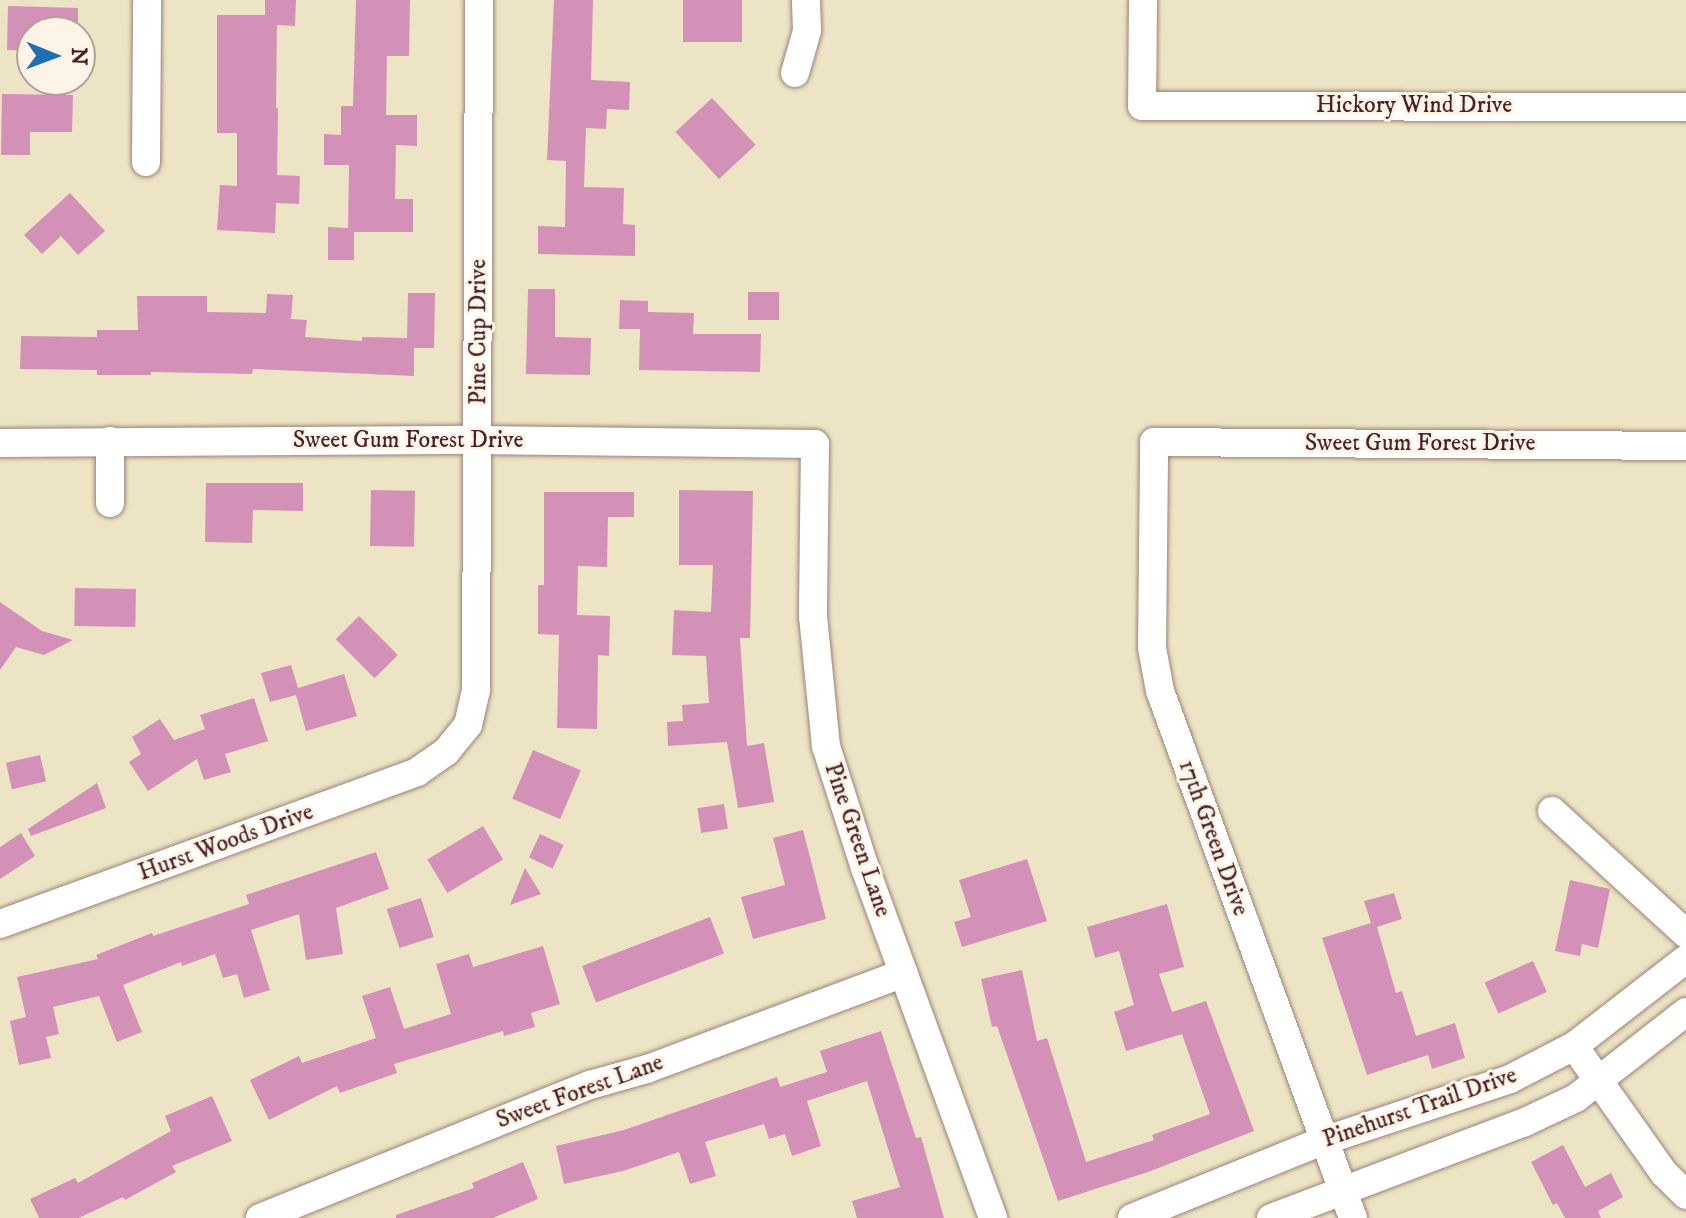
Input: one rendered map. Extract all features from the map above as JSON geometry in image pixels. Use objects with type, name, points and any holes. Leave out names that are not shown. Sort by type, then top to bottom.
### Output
[{"type":"street","points":[[146,162],[147,0]]},
{"type":"street","name":"Pine Cup Drive","points":[[446,752],[468,725],[476,690],[480,440],[479,0]]},
{"type":"street","points":[[795,73],[807,31],[806,0]]},
{"type":"street","name":"Hickory Wind Drive","points":[[1143,0],[1142,106],[1686,107]]},
{"type":"street","name":"Sweet Gum Forest Drive","points":[[0,443],[480,440],[815,444]]},
{"type":"street","points":[[110,441],[110,503]]},
{"type":"street","name":"Sweet Gum Forest Drive","points":[[1154,442],[1686,446]]},
{"type":"street","name":"17th Green Drive","points":[[1154,442],[1152,648],[1160,691],[1353,1218]]},
{"type":"street","name":"Pine Green Lane","points":[[815,444],[813,616],[826,746],[993,1218]]},
{"type":"street","name":"Hurst Woods Drive","points":[[0,924],[367,792],[417,772],[446,752]]},
{"type":"street","points":[[1552,811],[1686,934]]},
{"type":"street","name":"Pinehurst Trail Drive","points":[[1132,1218],[1323,1141],[1510,1079],[1574,1046],[1686,959]]},
{"type":"street","name":"Sweet Forest Lane","points":[[260,1218],[590,1085],[647,1069],[904,973]]},
{"type":"street","name":"Pinehurst Trail Drive","points":[[1271,1218],[1523,1123],[1576,1098],[1686,1012]]},
{"type":"street","points":[[1574,1046],[1664,1173],[1686,1195]]},
{"type":"building","points":[[265,0],[296,0],[295,26],[277,25],[276,108],[277,175],[300,176],[299,204],[276,203],[275,233],[217,230],[220,185],[237,186],[237,133],[217,133],[217,15],[265,15]]},
{"type":"building","points":[[356,0],[410,0],[409,56],[387,56],[386,115],[417,115],[417,146],[396,145],[395,199],[413,199],[413,232],[354,232],[354,260],[328,260],[328,227],[348,228],[349,165],[324,165],[324,134],[341,135],[341,106],[353,106]]},
{"type":"building","points":[[554,0],[593,0],[591,80],[630,82],[629,110],[607,109],[606,129],[586,128],[584,187],[624,188],[623,224],[635,225],[635,256],[538,254],[538,226],[565,227],[566,161],[547,160]]},
{"type":"building","points":[[683,0],[742,0],[742,42],[683,42]]},
{"type":"building","points":[[8,6],[78,8],[78,16],[16,16],[16,50],[7,50]]},
{"type":"building","points":[[2,94],[73,96],[72,132],[30,132],[30,155],[1,155]]},
{"type":"building","points":[[712,98],[756,145],[719,179],[675,132]]},
{"type":"building","points":[[70,193],[105,231],[78,255],[61,236],[42,254],[24,235]]},
{"type":"building","points":[[528,289],[555,289],[555,337],[591,338],[590,375],[526,374]]},
{"type":"building","points":[[748,292],[779,292],[779,320],[748,320]]},
{"type":"building","points":[[408,293],[435,293],[434,348],[414,348],[414,376],[253,369],[252,374],[151,372],[151,375],[97,375],[97,370],[20,369],[21,336],[97,337],[97,330],[138,330],[137,296],[207,296],[207,312],[266,313],[267,294],[293,295],[291,319],[307,320],[305,337],[362,341],[362,337],[407,338]]},
{"type":"building","points":[[620,300],[648,301],[648,312],[694,313],[693,334],[761,334],[760,372],[639,370],[640,329],[619,329]]},
{"type":"building","points":[[206,483],[303,483],[303,511],[253,510],[252,543],[205,542]]},
{"type":"building","points":[[371,490],[415,491],[414,547],[370,546]]},
{"type":"building","points":[[679,490],[753,491],[750,638],[740,638],[747,746],[764,743],[774,802],[738,808],[727,742],[668,746],[667,722],[683,721],[682,705],[709,703],[706,656],[672,655],[674,610],[711,612],[713,565],[679,565]]},
{"type":"building","points":[[544,492],[634,492],[634,517],[608,517],[607,567],[578,566],[577,615],[610,616],[609,656],[598,655],[597,729],[557,728],[559,635],[538,634],[538,585],[544,585]]},
{"type":"building","points":[[75,588],[136,589],[135,627],[74,626]]},
{"type":"building","points":[[0,602],[42,631],[73,640],[44,655],[16,647],[0,670]]},
{"type":"building","points":[[359,616],[398,655],[375,678],[336,639]]},
{"type":"building","points":[[291,665],[298,688],[344,674],[357,716],[306,731],[296,695],[270,702],[261,673]]},
{"type":"building","points":[[254,698],[268,741],[225,754],[231,772],[204,780],[197,759],[148,791],[129,762],[141,754],[132,737],[160,719],[174,740],[205,729],[200,715]]},
{"type":"building","points":[[533,750],[581,770],[560,819],[512,799]]},
{"type":"building","points":[[40,755],[46,781],[12,789],[6,763]]},
{"type":"building","points":[[97,783],[106,808],[31,836],[28,829]]},
{"type":"building","points":[[724,804],[728,829],[701,833],[697,808]]},
{"type":"building","points":[[483,826],[503,859],[447,893],[427,859]]},
{"type":"building","points":[[803,830],[826,919],[753,939],[741,897],[785,885],[773,838]]},
{"type":"building","points":[[21,833],[35,856],[0,879],[0,847]]},
{"type":"building","points":[[540,834],[564,845],[553,869],[529,858]]},
{"type":"building","points":[[376,852],[389,889],[336,908],[343,954],[306,960],[299,914],[251,930],[270,990],[244,998],[237,974],[223,978],[215,954],[182,966],[181,962],[123,985],[142,1032],[117,1042],[99,996],[53,1007],[59,1034],[46,1037],[51,1058],[19,1065],[10,1021],[26,1017],[17,977],[98,959],[96,955],[152,933],[153,936],[249,904],[246,895]]},
{"type":"building","points":[[1027,859],[1047,921],[962,947],[954,922],[971,917],[959,880]]},
{"type":"building","points":[[525,868],[541,894],[510,905]]},
{"type":"building","points":[[1570,880],[1610,889],[1598,948],[1582,944],[1580,956],[1555,951]]},
{"type":"building","points":[[1394,893],[1402,919],[1377,927],[1396,993],[1402,991],[1416,1036],[1455,1023],[1465,1058],[1432,1069],[1428,1055],[1367,1075],[1322,938],[1371,923],[1364,901]]},
{"type":"building","points":[[421,898],[434,937],[399,948],[387,909]]},
{"type":"building","points":[[1167,904],[1184,967],[1159,974],[1172,1012],[1206,1001],[1254,1131],[1148,1172],[1058,1201],[997,1026],[992,1027],[981,979],[1022,970],[1037,1041],[1047,1038],[1086,1162],[1154,1140],[1152,1135],[1210,1114],[1182,1034],[1126,1051],[1114,1012],[1134,1005],[1119,951],[1095,958],[1087,927]]},
{"type":"building","points":[[710,917],[724,953],[596,1003],[582,966]]},
{"type":"building","points":[[543,946],[560,1004],[531,1013],[535,1027],[504,1036],[503,1031],[394,1064],[397,1073],[340,1093],[337,1086],[269,1120],[250,1080],[299,1056],[302,1063],[376,1038],[362,996],[390,987],[404,1029],[451,1014],[436,964],[469,954],[473,967]]},
{"type":"building","points":[[1533,961],[1547,992],[1498,1014],[1485,983]]},
{"type":"building","points":[[881,1031],[916,1138],[921,1137],[944,1218],[857,1218],[852,1201],[900,1187],[867,1081],[807,1101],[821,1146],[792,1156],[785,1134],[769,1139],[764,1124],[705,1142],[716,1176],[690,1184],[679,1152],[623,1171],[564,1184],[556,1146],[624,1130],[777,1077],[780,1087],[827,1072],[820,1051]]},
{"type":"building","points":[[212,1096],[232,1141],[172,1166],[176,1172],[125,1200],[123,1197],[79,1218],[39,1218],[30,1199],[75,1178],[78,1183],[171,1131],[165,1116]]},
{"type":"building","points":[[1563,1145],[1585,1187],[1611,1173],[1623,1197],[1598,1211],[1601,1218],[1565,1218],[1557,1203],[1553,1205],[1531,1162]]},
{"type":"building","points":[[523,1162],[538,1199],[493,1218],[396,1218],[396,1215],[474,1188],[472,1183]]}]
